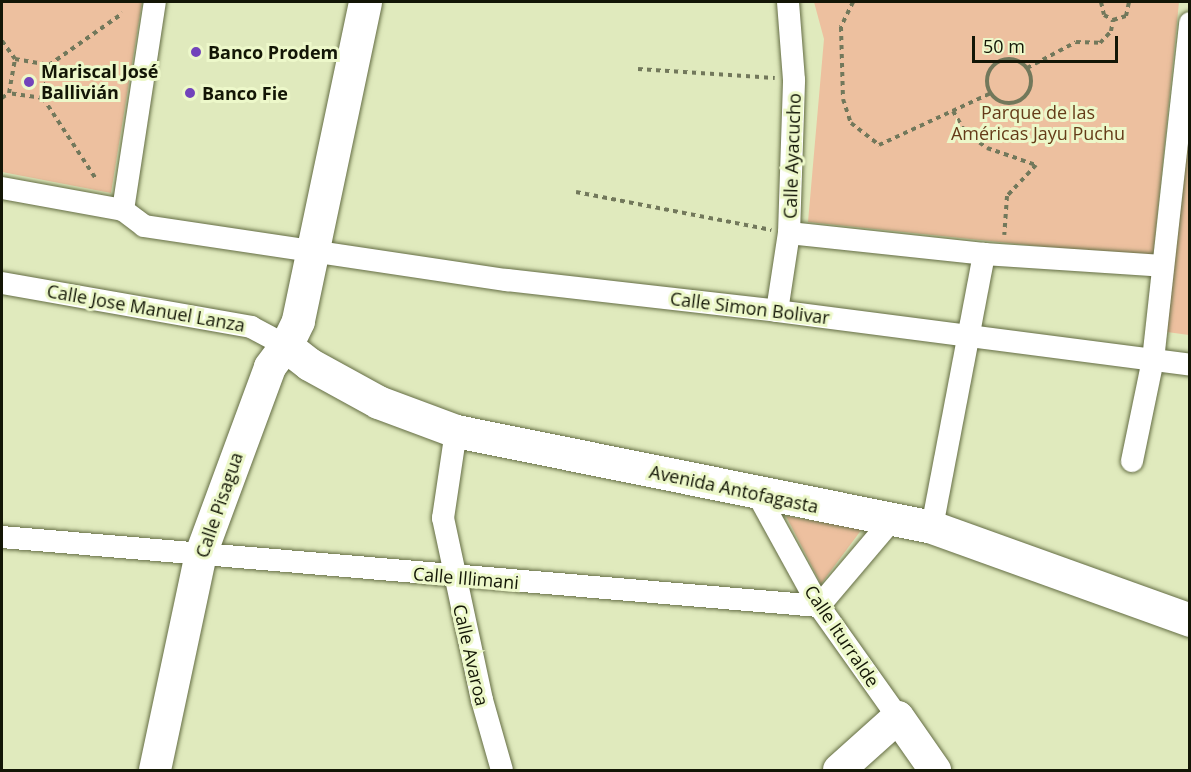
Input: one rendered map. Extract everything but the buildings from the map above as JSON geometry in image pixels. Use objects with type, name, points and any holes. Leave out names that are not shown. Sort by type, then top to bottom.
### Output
[{"type":"main road","name":"Calle Pisagua","points":[[155,771],[201,554],[270,367],[285,346],[298,321],[365,2]]},
{"type":"main road","name":"Avenida Antofagasta","points":[[285,346],[348,388],[456,431],[758,495],[932,527],[1190,620]]},
{"type":"main road","points":[[839,771],[898,717]]},
{"type":"main road","name":"Calle Iturralde","points":[[898,717],[935,771]]},
{"type":"street","points":[[2,188],[123,210],[155,2]]},
{"type":"street","name":"Calle Ayacucho","points":[[777,310],[789,233],[794,80],[788,2]]},
{"type":"street","points":[[1132,461],[1153,360],[1190,23]]},
{"type":"street","name":"Calle Simon Bolivar","points":[[123,210],[144,226],[507,280],[777,310],[965,338],[1190,365]]},
{"type":"street","points":[[789,233],[993,255],[1163,266]]},
{"type":"street","points":[[932,527],[965,338],[993,255]]},
{"type":"street","name":"Calle Jose Manuel Lanza","points":[[2,283],[251,327],[285,346]]},
{"type":"street","name":"Calle Avaroa","points":[[456,431],[443,518],[453,577],[502,771]]},
{"type":"street","name":"Calle Iturralde","points":[[758,495],[819,606],[898,717]]},
{"type":"street","points":[[819,606],[892,520]]},
{"type":"street","name":"Calle Illimani","points":[[2,537],[453,577],[819,606]]},
{"type":"path","points":[[853,2],[842,27],[843,99],[851,123],[879,145],[991,93]]},
{"type":"path","points":[[1101,2],[1104,15],[1113,20],[1126,16],[1129,2]]},
{"type":"path","points":[[96,179],[43,99],[49,65],[123,13]]},
{"type":"path","points":[[1026,68],[1076,42],[1100,43],[1111,31],[1113,20]]},
{"type":"path","points":[[2,41],[15,59],[49,65]]},
{"type":"path","points":[[2,98],[9,93],[15,59]]},
{"type":"path","points":[[1014,60],[1026,68],[1030,88],[1022,99],[1008,103],[991,93],[989,72],[999,61],[1014,60]]},
{"type":"path","points":[[638,69],[794,80]]},
{"type":"path","points":[[9,93],[43,99]]},
{"type":"path","points":[[953,111],[965,132],[987,148],[1036,165],[1007,196],[993,255]]},
{"type":"path","points":[[576,192],[789,233]]},
{"type":"green space","points":[[2,2],[142,2],[111,193],[2,172]]},
{"type":"green space","name":"Parque de las Américas Jayu Puchu","points":[[814,2],[1179,2],[1153,258],[808,222],[824,39]]},
{"type":"green space","points":[[1189,90],[1189,335],[1167,332]]},
{"type":"green space","points":[[786,516],[862,529],[821,584]]},
{"type":"place","name":"Banco Prodem","points":[[196,52]]},
{"type":"place","name":"Mariscal José Ballivián","points":[[29,82]]},
{"type":"place","name":"Banco Fie","points":[[190,93]]}]
